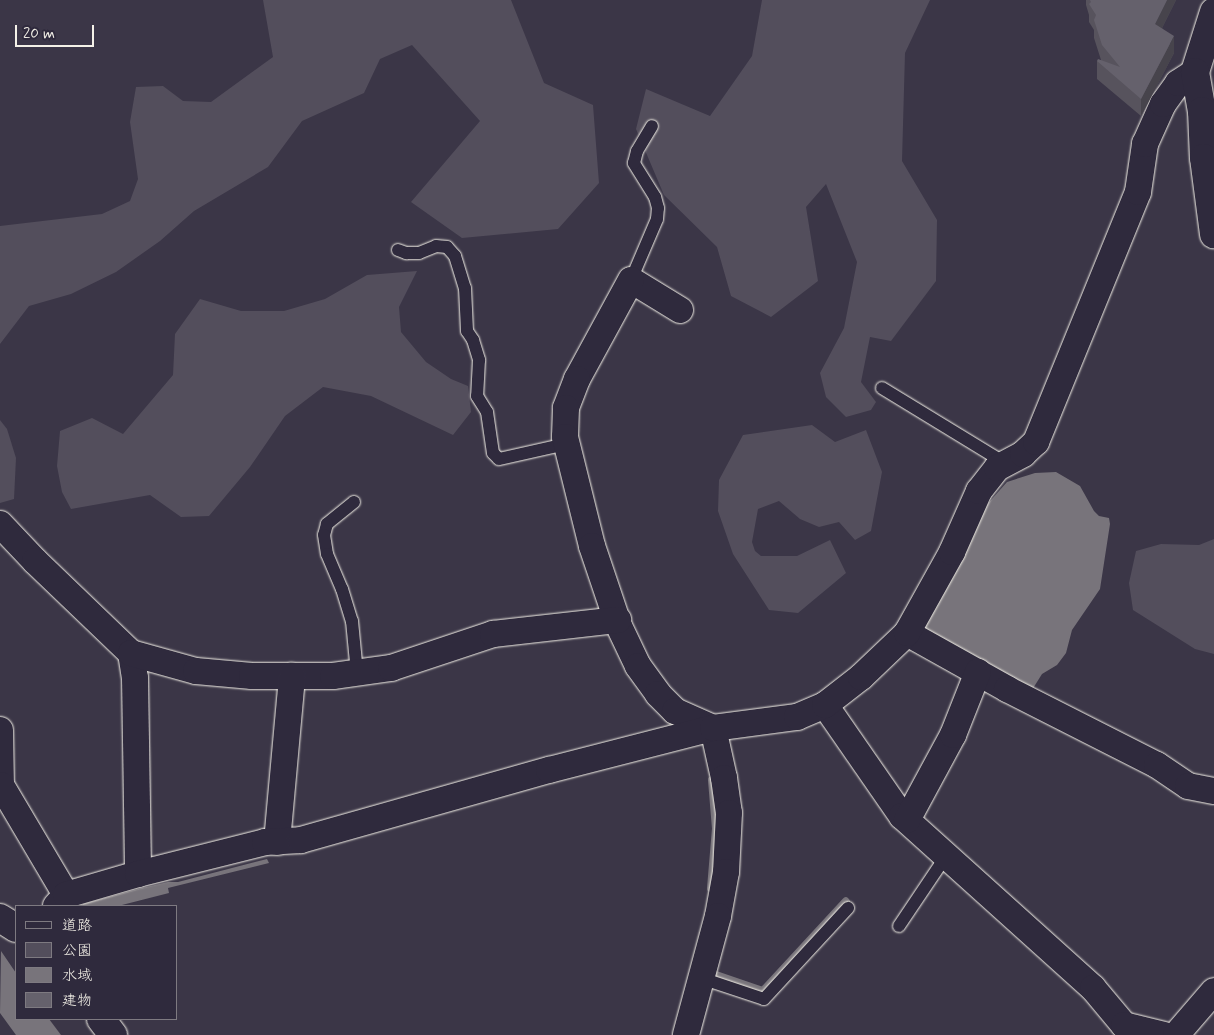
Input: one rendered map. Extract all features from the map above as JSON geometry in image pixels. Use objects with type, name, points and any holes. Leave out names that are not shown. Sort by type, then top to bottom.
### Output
[{"type":"street","points":[[1214,12],[1195,72],[1202,111],[1204,158],[1214,234]]},
{"type":"street","points":[[0,730],[0,787],[61,901],[138,874],[265,842],[301,840],[548,770],[713,728],[797,717],[824,705],[861,677],[908,633],[952,552],[979,491],[997,468],[1022,454],[1036,442],[1138,192],[1145,144],[1163,104],[1178,83],[1195,72]]},
{"type":"street","points":[[680,310],[631,280],[577,379],[566,408],[566,444],[592,546],[618,620],[638,666],[658,694],[675,711],[713,728]]},
{"type":"street","points":[[0,524],[35,561],[131,653],[196,671],[333,676],[391,668],[493,634],[618,620]]},
{"type":"street","points":[[908,633],[978,672],[1158,764],[1188,786],[1214,791]]},
{"type":"street","points":[[131,653],[135,678],[138,874]]},
{"type":"street","points":[[907,820],[953,735],[978,672]]},
{"type":"street","points":[[277,842],[292,676]]},
{"type":"street","points":[[824,705],[907,820],[1093,988],[1124,1025],[1164,1035]]},
{"type":"street","points":[[686,1035],[718,916],[729,844],[729,813],[724,778],[713,728]]},
{"type":"street","points":[[1176,1035],[1214,991]]},
{"type":"street","points":[[103,1020],[113,1035]]},
{"type":"lane","points":[[631,280],[657,219],[658,208],[655,196],[634,163],[636,151],[652,126]]},
{"type":"lane","points":[[398,250],[406,253],[419,253],[436,246],[447,248],[455,256],[465,288],[464,316],[467,331],[473,340],[480,360],[477,396],[487,412],[493,453],[499,458],[566,444]]},
{"type":"lane","points":[[882,388],[1005,463]]},
{"type":"lane","points":[[354,502],[327,524],[324,535],[327,554],[342,589],[352,621],[357,673]]},
{"type":"lane","points":[[899,926],[946,856]]},
{"type":"lane","points":[[701,978],[764,999],[848,908]]},
{"type":"green space","points":[[263,0],[511,0],[544,83],[593,105],[599,183],[558,229],[462,238],[411,202],[480,121],[412,45],[380,59],[364,93],[302,121],[268,167],[194,211],[160,241],[116,272],[71,294],[29,306],[0,344],[0,226],[102,214],[130,201],[138,179],[130,122],[136,87],[163,86],[183,101],[211,102],[273,57]]},
{"type":"green space","points":[[762,0],[930,0],[905,53],[902,161],[937,220],[936,281],[891,341],[870,337],[861,382],[876,402],[871,410],[846,417],[826,397],[820,373],[844,328],[857,262],[826,184],[806,207],[818,281],[771,317],[731,296],[717,247],[664,195],[636,129],[646,89],[710,116],[752,56]]},
{"type":"green space","points":[[417,271],[399,307],[401,332],[426,362],[451,379],[468,386],[471,412],[453,435],[371,396],[323,387],[285,416],[250,467],[209,516],[181,517],[150,495],[71,509],[62,492],[57,466],[60,431],[92,418],[123,434],[173,375],[175,334],[200,299],[241,311],[284,311],[325,299],[367,275]]},
{"type":"green space","points":[[0,420],[7,429],[16,458],[14,499],[0,503]]},
{"type":"green space","points":[[812,425],[835,442],[866,430],[882,472],[871,531],[855,540],[839,522],[819,527],[800,519],[779,501],[758,509],[752,542],[755,551],[761,556],[797,556],[830,540],[846,573],[798,613],[769,610],[733,554],[718,511],[719,480],[743,435]]},
{"type":"green space","points":[[1214,539],[1214,654],[1195,649],[1133,610],[1129,583],[1136,551],[1161,544],[1199,545]]},
{"type":"water","points":[[1056,472],[1080,486],[1094,511],[1099,516],[1109,518],[1110,524],[1100,589],[1072,630],[1066,653],[1057,665],[1042,674],[1032,690],[915,627],[984,508],[1007,482],[1035,473]]},
{"type":"water","points":[[267,859],[269,863],[168,888],[169,893],[122,905],[82,905],[142,888],[168,882],[178,882]]},
{"type":"water","points":[[1,951],[15,972],[15,1020],[50,1020],[61,1035],[16,1035],[0,1013]]},
{"type":"building","points":[[1090,0],[1167,0],[1155,24],[1174,36],[1141,99],[1097,61],[1098,59],[1120,67],[1102,45],[1094,20],[1096,15],[1089,4]]},
{"type":"waterway","points":[[711,888],[716,829],[712,780]]},
{"type":"waterway","points":[[713,974],[763,991],[846,901]]}]
